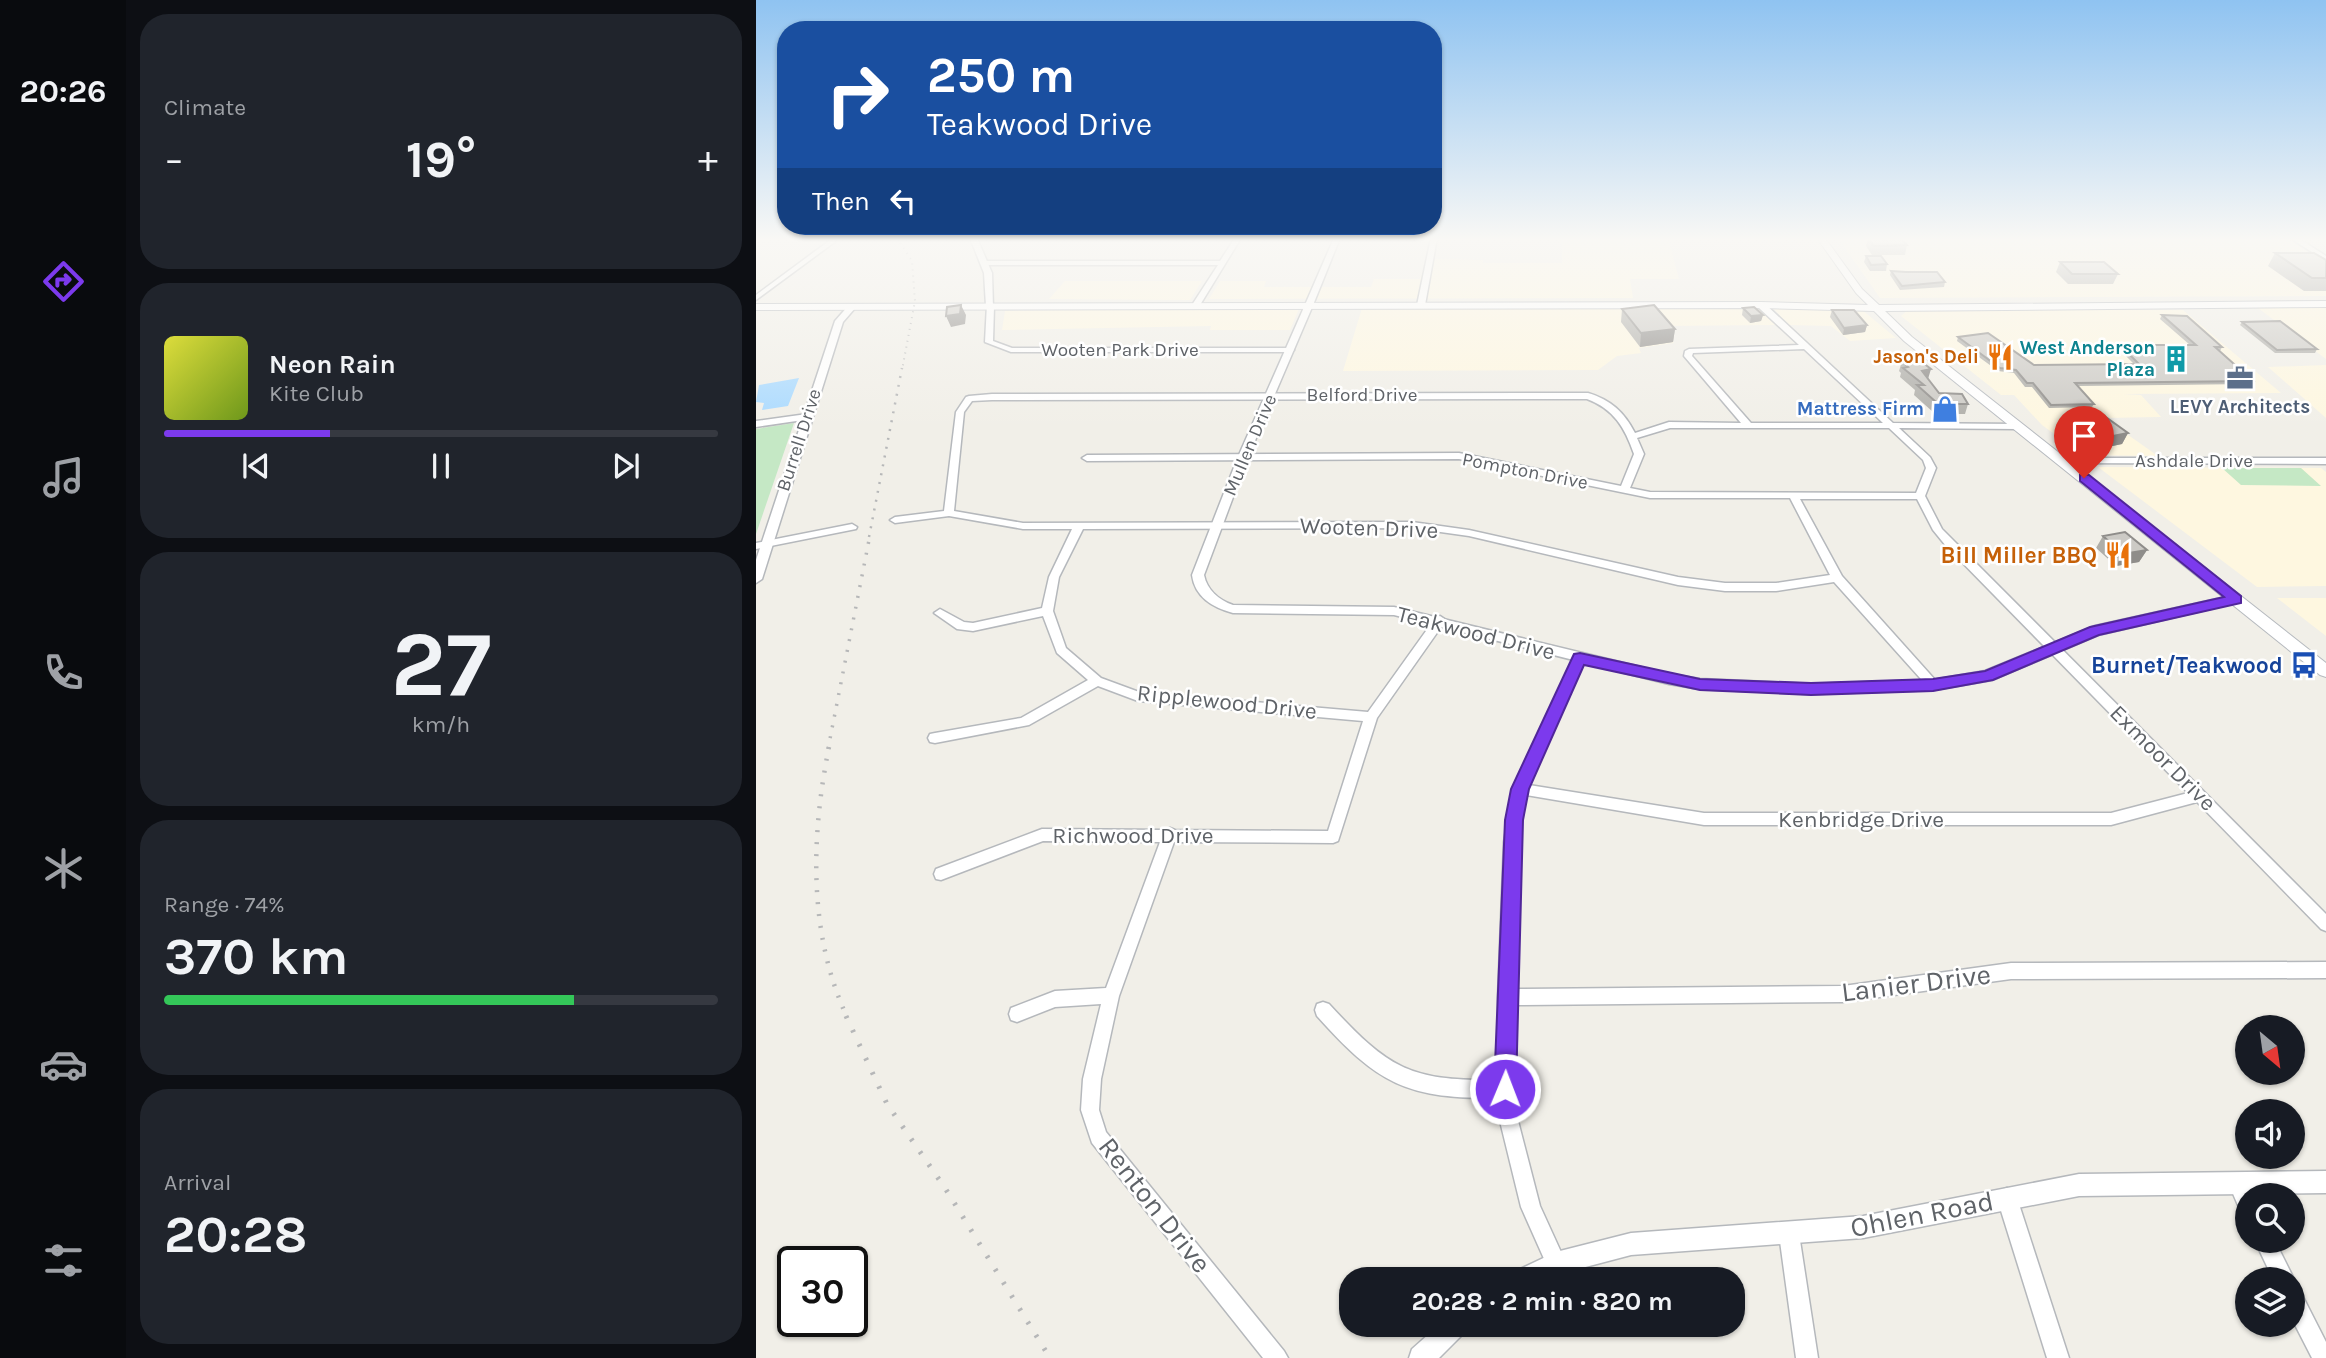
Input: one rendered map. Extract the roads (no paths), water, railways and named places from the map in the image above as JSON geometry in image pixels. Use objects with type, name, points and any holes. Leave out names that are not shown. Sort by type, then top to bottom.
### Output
[{"type":"main road","points":[[1868,301],[2017,426],[2326,671]]},
{"type":"main road","points":[[1871,305],[1882,302],[2239,301]]},
{"type":"main road","points":[[2268,304],[2280,301]]},
{"type":"main road","points":[[2219,302],[2268,304],[2319,301]]},
{"type":"main road","points":[[756,307],[1909,307],[2049,303]]},
{"type":"main road","points":[[1893,324],[1900,311],[1909,307]]},
{"type":"street","points":[[989,301],[990,306]]},
{"type":"street","points":[[1196,305],[1198,301]]},
{"type":"street","name":"Mullen Drive","points":[[1208,597],[1200,587],[1198,575],[1243,457],[1310,301]]},
{"type":"street","points":[[1761,305],[1931,465],[1920,496]]},
{"type":"street","name":"Wooten Park Drive","points":[[990,306],[989,342],[1011,350],[1290,350]]},
{"type":"street","name":"Burrell Drive","points":[[756,579],[761,545],[839,321],[852,307]]},
{"type":"street","points":[[1748,425],[1688,356],[1689,351],[1806,347]]},
{"type":"street","name":"Belford Drive","points":[[949,513],[960,412],[969,399],[1272,395],[1588,396],[1616,408],[1633,437]]},
{"type":"street","points":[[756,424],[807,416]]},
{"type":"street","points":[[1624,491],[1639,454],[1633,437],[1669,425],[2017,426]]},
{"type":"street","name":"Pompton Drive","points":[[1087,458],[1459,456],[1650,495],[1920,496]]},
{"type":"street","name":"Ashdale Drive","points":[[2063,461],[2326,461]]},
{"type":"street","name":"Exmoor Drive","points":[[1920,496],[1938,530],[1950,544],[2326,925]]},
{"type":"street","points":[[1794,497],[1837,578],[1933,685]]},
{"type":"street","name":"Wooten Drive","points":[[895,520],[949,513],[1023,526],[1412,525],[1468,533],[1678,580],[1725,587],[1776,587],[1837,578]]},
{"type":"street","points":[[940,613],[961,626],[973,627],[1047,611],[1054,577],[1079,526]]},
{"type":"street","points":[[761,545],[852,527]]},
{"type":"street","name":"Teakwood Drive","points":[[1208,597],[1233,609],[1394,611],[1440,620],[1580,658],[1700,684],[1811,689],[1933,685],[1987,676],[2095,631],[2235,599]]},
{"type":"street","name":"Ripplewood Drive","points":[[1047,611],[1061,650],[1097,681],[1138,696],[1371,717]]},
{"type":"street","points":[[1371,717],[1440,620]]},
{"type":"street","points":[[1556,1264],[1531,1207],[1516,1159],[1505,1089],[1511,842],[1520,789],[1580,658]]},
{"type":"street","points":[[935,738],[1024,722],[1097,681]]},
{"type":"street","name":"Richwood Drive","points":[[940,874],[1042,835],[1333,837],[1371,717]]},
{"type":"street","name":"Kenbridge Drive","points":[[1520,789],[1704,819],[2111,819],[2200,796]]},
{"type":"street","name":"Renton Drive","points":[[1170,834],[1111,996],[1092,1079],[1090,1110],[1098,1137],[1277,1358]]},
{"type":"street","name":"Lanier Drive","points":[[1506,997],[1843,994],[2011,971],[2326,970]]},
{"type":"street","points":[[1017,1014],[1055,999],[1111,996]]},
{"type":"street","points":[[1323,1010],[1357,1050],[1391,1074],[1419,1083],[1459,1090],[1505,1089]]},
{"type":"street","name":"Ohlen Road","points":[[1550,1267],[1631,1244],[1863,1227],[2079,1185],[2326,1182]]},
{"type":"street","points":[[2007,1198],[2058,1358]]},
{"type":"street","points":[[1789,1234],[1807,1358]]},
{"type":"street","points":[[2305,1322],[2323,1358]]},
{"type":"street","points":[[1421,1358],[1443,1337]]},
{"type":"water","points":[[799,378],[788,406],[762,410],[764,403],[756,402],[759,385]]},
{"type":"railway","points":[[902,370],[915,301]]},
{"type":"railway","points":[[869,537],[902,368]]},
{"type":"railway","points":[[828,749],[870,535]]},
{"type":"railway","points":[[829,747],[817,849],[819,918],[834,985],[847,1017]]},
{"type":"railway","points":[[846,1016],[887,1104],[945,1188],[1050,1358]]},
{"type":"place","name":"Jason's Deli","points":[[2000,357]]},
{"type":"place","name":"West Anderson Plaza","points":[[2176,359]]},
{"type":"place","name":"LEVY Architects","points":[[2240,378]]},
{"type":"place","name":"Mattress Firm","points":[[1945,409]]},
{"type":"place","name":"Bill Miller BBQ","points":[[2118,555]]},
{"type":"place","name":"Burnet/Teakwood","points":[[2304,665]]}]
